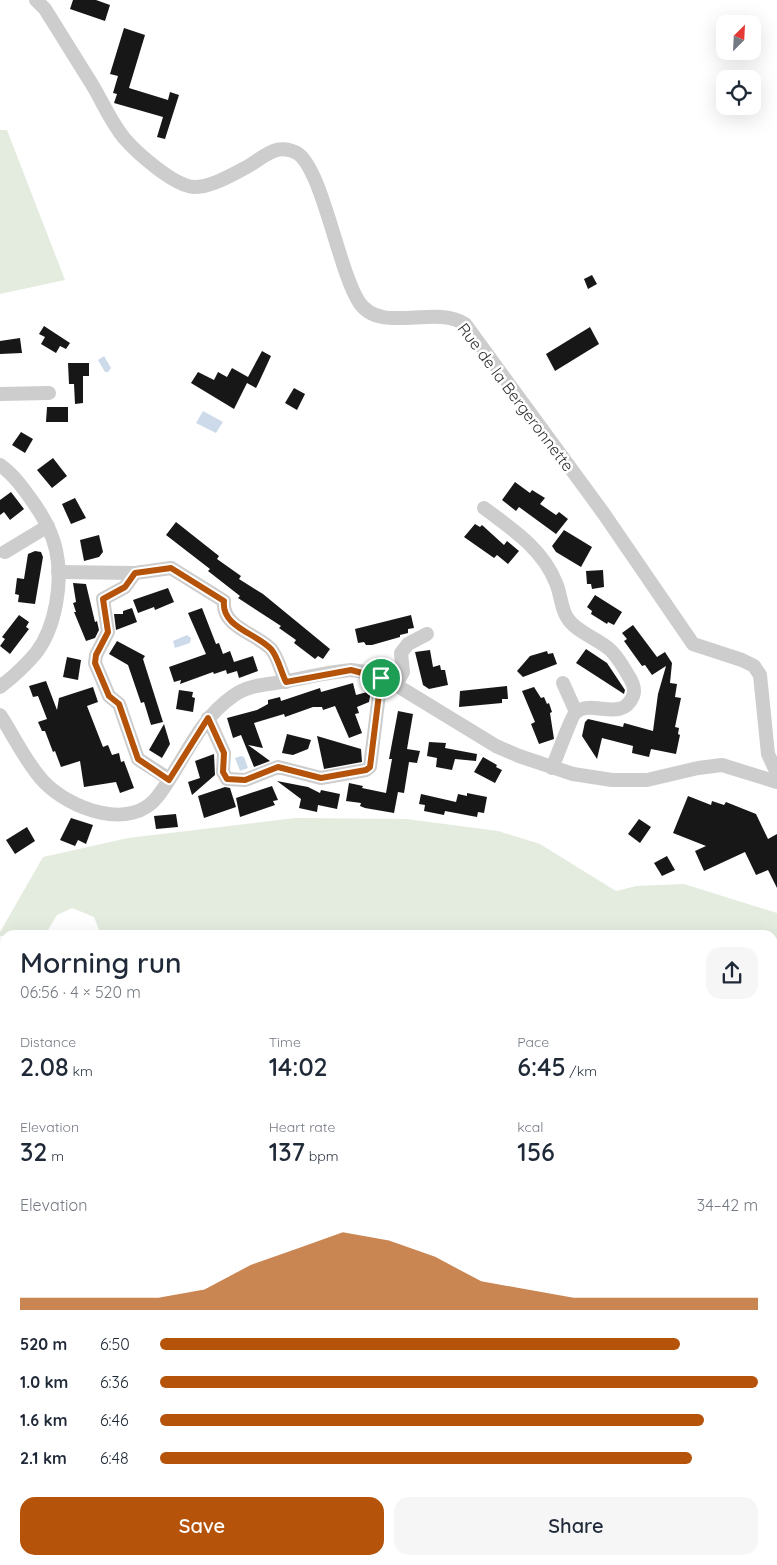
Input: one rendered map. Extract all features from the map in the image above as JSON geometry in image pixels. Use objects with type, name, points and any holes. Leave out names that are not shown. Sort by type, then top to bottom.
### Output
[{"type":"street","name":"Rue de la Bergeronnette","points":[[36,0],[45,9],[124,138],[176,182],[194,187],[205,185],[236,173],[274,149],[288,149],[300,155],[312,173],[351,286],[363,308],[386,318],[446,316],[465,324],[604,514],[693,644],[742,660],[754,666],[760,675],[769,778]]},
{"type":"street","points":[[0,394],[49,393]]},
{"type":"street","points":[[0,465],[18,480],[48,526],[56,550],[58,572],[52,619],[46,636],[37,652],[0,687]]},
{"type":"street","points":[[484,508],[532,545],[556,582],[566,618],[617,656],[633,683],[634,694],[630,702],[621,709],[609,711],[587,708],[576,712],[571,719],[564,742],[552,768]]},
{"type":"street","points":[[6,552],[48,526]]},
{"type":"street","points":[[58,572],[135,573],[171,568],[224,601],[223,609],[229,620],[271,650],[286,682]]},
{"type":"street","points":[[135,573],[125,587],[103,599],[108,632],[96,655],[95,663],[109,696],[119,704],[138,759],[169,780]]},
{"type":"street","points":[[396,685],[403,672],[401,653],[408,644],[427,634]]},
{"type":"street","points":[[0,715],[38,775],[60,795],[79,805],[112,814],[132,813],[154,801],[208,718],[240,691],[259,685],[351,670],[381,678],[396,685],[477,737],[518,756],[552,768],[586,776],[626,781],[647,780],[712,765],[769,778]]},
{"type":"street","points":[[208,718],[224,753],[223,772],[227,779],[245,780],[278,767],[321,778],[366,770],[370,767],[381,678]]},
{"type":"street","points":[[563,683],[576,712]]},
{"type":"street","points":[[768,754],[770,787],[777,791]]},
{"type":"shaded area","points":[[0,130],[7,130],[65,280],[0,294]]},
{"type":"shaded area","points":[[295,818],[407,819],[498,831],[540,844],[616,891],[636,886],[684,884],[777,913],[777,930],[99,930],[94,917],[72,908],[57,915],[48,930],[1,930],[43,857],[128,838]]},
{"type":"water","points":[[104,356],[111,368],[108,372],[105,372],[98,360]]},
{"type":"water","points":[[203,411],[223,422],[216,433],[196,423]]},
{"type":"water","points":[[187,635],[191,638],[190,643],[175,648],[173,641]]},
{"type":"water","points":[[244,757],[248,768],[240,771],[235,758]]},
{"type":"building","points":[[73,0],[96,0],[110,5],[105,21],[70,9]]},
{"type":"building","points":[[124,28],[145,35],[129,88],[168,100],[170,92],[179,95],[165,139],[157,137],[163,117],[114,103],[117,94],[113,93],[118,76],[110,74]]},
{"type":"building","points":[[592,275],[597,284],[588,289],[584,279]]},
{"type":"building","points":[[44,326],[70,343],[66,349],[60,346],[56,353],[41,344],[45,337],[39,334]]},
{"type":"building","points":[[590,327],[599,344],[555,371],[546,354]]},
{"type":"building","points":[[20,338],[22,353],[0,354],[0,341]]},
{"type":"building","points":[[262,351],[271,356],[259,382],[256,388],[247,383],[234,409],[191,383],[198,372],[214,380],[218,372],[227,377],[232,368],[248,377]]},
{"type":"building","points":[[68,363],[89,363],[89,376],[83,376],[83,403],[75,404],[74,384],[69,384]]},
{"type":"building","points":[[294,388],[305,394],[297,410],[285,403]]},
{"type":"building","points":[[47,407],[68,407],[68,422],[46,422]]},
{"type":"building","points":[[21,432],[33,439],[25,453],[12,445]]},
{"type":"building","points":[[53,458],[67,476],[52,488],[37,470]]},
{"type":"building","points":[[515,482],[530,493],[532,490],[545,498],[540,504],[556,515],[559,512],[568,519],[556,534],[519,507],[516,511],[502,500]]},
{"type":"building","points":[[11,492],[24,509],[10,520],[4,512],[0,515],[0,500]]},
{"type":"building","points":[[75,498],[86,518],[71,524],[62,504]]},
{"type":"building","points":[[176,522],[219,556],[217,559],[241,576],[239,579],[263,594],[330,649],[323,659],[318,656],[315,659],[294,643],[296,640],[279,628],[281,626],[238,598],[240,596],[208,571],[210,569],[166,535]]},
{"type":"building","points":[[475,524],[480,527],[482,525],[504,545],[507,541],[519,551],[508,564],[497,555],[494,558],[464,537]]},
{"type":"building","points":[[564,530],[592,547],[581,567],[556,552],[552,546]]},
{"type":"building","points":[[99,535],[103,552],[99,557],[84,561],[80,540]]},
{"type":"building","points":[[35,551],[41,552],[43,557],[35,604],[18,602],[19,595],[15,594],[17,578],[24,579],[28,554]]},
{"type":"building","points":[[603,570],[604,587],[592,589],[591,584],[587,584],[586,571]]},
{"type":"building","points":[[73,583],[86,584],[95,622],[97,621],[99,630],[95,638],[86,641],[74,612],[76,612],[73,603],[76,602]]},
{"type":"building","points":[[168,588],[174,602],[155,610],[154,607],[138,613],[133,600]]},
{"type":"building","points":[[595,595],[622,612],[614,625],[608,622],[607,624],[591,614],[592,611],[587,607]]},
{"type":"building","points":[[132,608],[137,622],[116,630],[114,614],[123,614],[123,611]]},
{"type":"building","points":[[202,608],[216,644],[219,643],[223,654],[230,651],[234,662],[253,656],[258,671],[239,678],[237,671],[227,674],[226,670],[214,674],[213,672],[180,684],[181,680],[174,682],[169,667],[206,654],[188,613]]},
{"type":"building","points":[[19,615],[29,622],[26,627],[29,629],[10,654],[0,646],[5,639],[2,637]]},
{"type":"building","points":[[411,615],[414,628],[408,629],[408,633],[372,645],[366,645],[364,642],[358,643],[355,629]]},
{"type":"building","points":[[633,625],[657,657],[665,652],[672,663],[670,683],[677,684],[675,697],[681,698],[675,727],[679,728],[678,734],[680,735],[676,754],[651,749],[649,757],[632,753],[633,746],[602,738],[597,759],[582,736],[585,722],[588,719],[623,727],[624,723],[653,731],[658,694],[666,666],[652,675],[645,665],[642,666],[624,641],[627,639],[622,633]]},
{"type":"building","points":[[117,641],[145,656],[143,659],[163,722],[151,725],[144,702],[141,703],[128,665],[109,654]]},
{"type":"building","points":[[586,649],[607,663],[625,690],[624,694],[576,663]]},
{"type":"building","points":[[430,650],[433,667],[440,665],[441,670],[445,670],[448,685],[429,689],[423,685],[415,652]]},
{"type":"building","points":[[547,651],[548,654],[553,653],[557,664],[523,677],[517,671],[530,656]]},
{"type":"building","points":[[67,657],[81,660],[78,680],[63,677]]},
{"type":"building","points":[[46,681],[57,710],[59,698],[93,687],[98,702],[87,706],[103,747],[108,745],[112,755],[119,753],[121,762],[124,761],[134,788],[120,793],[116,782],[84,787],[80,761],[61,767],[45,731],[42,731],[38,722],[47,719],[38,696],[33,697],[29,686]]},
{"type":"building","points":[[353,683],[356,695],[371,691],[369,702],[357,707],[359,713],[355,714],[362,733],[349,738],[335,706],[323,710],[322,707],[313,707],[285,717],[284,714],[254,723],[263,748],[248,745],[270,761],[254,767],[241,735],[233,738],[227,718],[257,710],[268,704],[268,700],[280,697],[281,701],[320,688],[321,692]]},
{"type":"building","points":[[507,686],[508,699],[502,699],[502,703],[459,707],[460,691]]},
{"type":"building","points":[[534,687],[541,698],[544,697],[547,704],[549,703],[552,712],[550,713],[554,739],[539,744],[531,724],[535,722],[522,691]]},
{"type":"building","points":[[179,690],[193,692],[192,697],[195,698],[193,712],[176,709]]},
{"type":"building","points":[[398,711],[413,714],[407,749],[420,751],[417,763],[409,762],[404,793],[398,792],[394,813],[365,808],[360,806],[361,803],[346,801],[349,783],[386,793],[392,759],[389,759]]},
{"type":"building","points":[[164,724],[170,744],[162,758],[149,750]]},
{"type":"building","points":[[287,734],[311,740],[308,749],[293,755],[282,753]]},
{"type":"building","points":[[317,736],[361,749],[362,762],[324,769]]},
{"type":"building","points":[[429,742],[446,743],[445,748],[477,754],[476,761],[455,759],[452,770],[436,767],[437,758],[427,756]]},
{"type":"building","points":[[214,754],[215,775],[192,795],[188,782],[200,778],[195,761]]},
{"type":"building","points":[[483,757],[502,770],[495,783],[474,772]]},
{"type":"building","points":[[277,781],[308,787],[320,793],[321,790],[340,794],[337,809],[318,805],[317,812],[299,808],[301,799]]},
{"type":"building","points":[[272,786],[278,800],[273,801],[275,805],[240,817],[236,798]]},
{"type":"building","points":[[225,787],[230,788],[236,807],[204,818],[198,796]]},
{"type":"building","points":[[467,793],[487,797],[484,813],[478,812],[477,817],[445,811],[444,815],[424,811],[425,805],[419,804],[421,794],[456,802],[458,794],[467,796]]},
{"type":"building","points":[[688,796],[711,805],[712,801],[724,805],[726,802],[756,814],[768,839],[777,834],[777,888],[768,870],[756,875],[745,852],[704,871],[695,851],[706,846],[673,833]]},
{"type":"building","points":[[176,814],[178,827],[156,829],[154,816]]},
{"type":"building","points":[[71,818],[93,825],[86,844],[78,840],[75,846],[60,840]]},
{"type":"building","points":[[639,819],[651,827],[640,843],[628,834]]},
{"type":"building","points":[[27,827],[35,841],[15,854],[6,840]]},
{"type":"building","points":[[667,856],[675,870],[662,876],[654,863]]},
{"type":"route","points":[[171,568],[224,601],[223,609],[229,620],[271,650],[286,682],[351,670],[366,672],[381,678],[370,767],[366,770],[321,778],[278,767],[245,780],[227,779],[223,772],[224,753],[208,718],[195,735],[169,780],[138,759],[119,704],[109,696],[95,663],[96,655],[108,632],[103,599],[125,587],[135,573],[171,568]]}]
